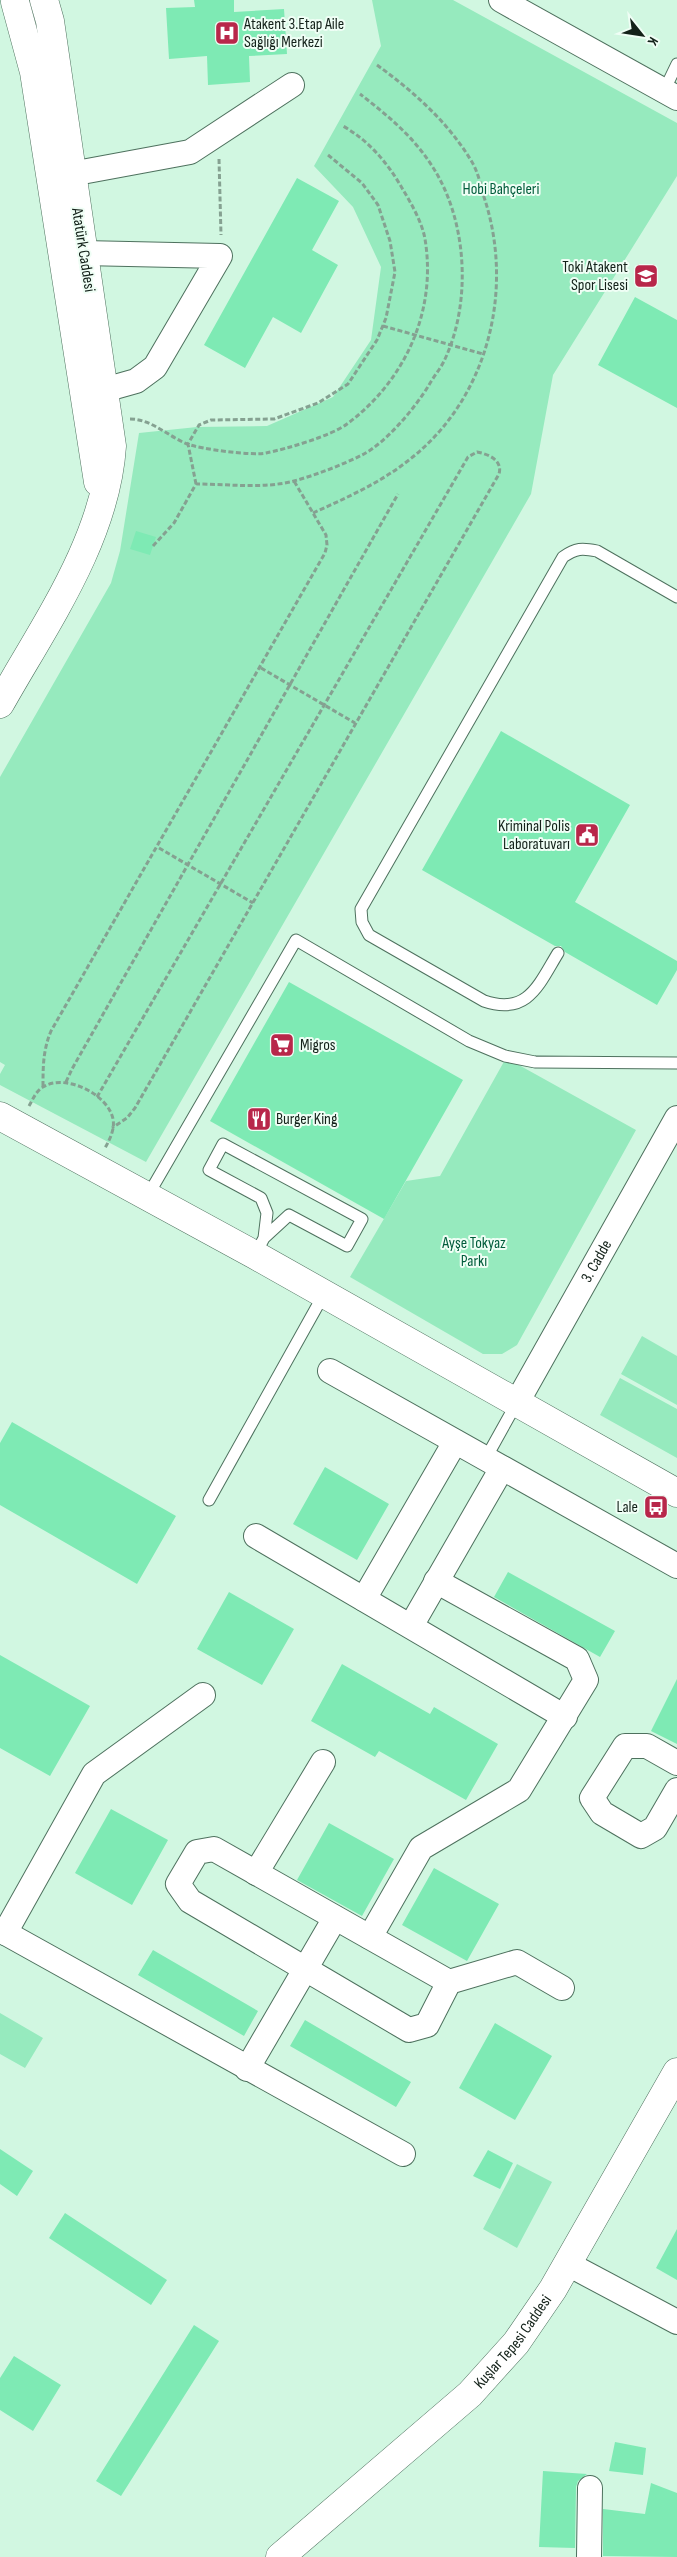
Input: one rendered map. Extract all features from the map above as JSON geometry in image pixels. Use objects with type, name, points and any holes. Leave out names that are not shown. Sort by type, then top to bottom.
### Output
[{"type":"street","name":"Atatürk Caddesi","points":[[44,0],[50,21],[61,176],[73,253],[101,500]]},
{"type":"street","points":[[501,0],[671,95]]},
{"type":"street","name":"Atatürk Caddesi","points":[[20,1],[34,72],[61,176]]},
{"type":"street","points":[[61,176],[190,152],[292,85]]},
{"type":"street","name":"Atatürk Caddesi","points":[[0,704],[88,546],[110,472],[112,446],[109,418],[73,253]]},
{"type":"street","points":[[73,253],[220,256],[155,367],[136,381],[104,390]]},
{"type":"street","name":"3. Cadde","points":[[516,1404],[677,1118]]},
{"type":"street","points":[[9,1121],[147,1197],[260,1246],[324,1294],[516,1404],[677,1493]]},
{"type":"street","points":[[330,1371],[677,1566]]},
{"type":"street","points":[[364,1599],[456,1442]]},
{"type":"street","points":[[410,1626],[436,1581],[494,1463]]},
{"type":"street","points":[[256,1536],[565,1717]]},
{"type":"street","points":[[370,1937],[421,1848],[519,1790],[586,1680],[577,1659],[436,1581]]},
{"type":"street","points":[[203,1695],[94,1774],[2,1932],[402,2154]]},
{"type":"street","points":[[677,1763],[647,1746],[625,1746],[592,1798],[602,1813],[642,1836],[655,1828],[677,1790]]},
{"type":"street","points":[[256,1873],[323,1762]]},
{"type":"street","points":[[449,1982],[427,2025],[409,2030],[190,1901],[178,1884],[197,1852],[214,1849],[449,1982],[517,1962],[562,1988]]},
{"type":"street","points":[[247,2069],[335,1918]]},
{"type":"street","name":"Kuşlar Tepesi Caddesi","points":[[280,2557],[470,2394],[516,2343],[568,2264],[677,2072]]},
{"type":"street","points":[[568,2264],[677,2322]]},
{"type":"street","points":[[589,2557],[590,2488]]},
{"type":"lane","points":[[671,95],[677,64]]},
{"type":"lane","points":[[558,953],[534,994],[515,1004],[494,1004],[484,1001],[369,934],[362,922],[361,910],[563,557],[575,549],[582,548],[597,551],[677,597]]},
{"type":"lane","points":[[147,1197],[296,940],[469,1041],[506,1056],[535,1062],[677,1063]]},
{"type":"lane","points":[[223,1144],[362,1220],[347,1246],[289,1215],[260,1246],[267,1213],[261,1198],[209,1170],[223,1144]]},
{"type":"lane","points":[[209,1500],[324,1294]]},
{"type":"lane","points":[[494,1463],[516,1404]]},
{"type":"path","points":[[313,513],[366,488],[409,460],[448,420],[463,400],[482,354],[492,322],[498,285],[495,238],[473,163],[448,128],[415,93],[377,65]]},
{"type":"path","points":[[196,484],[262,484],[294,481],[363,455],[393,430],[417,404],[445,359],[457,323],[462,288],[460,250],[452,209],[432,166],[398,124],[360,94]]},
{"type":"path","points":[[109,418],[141,419],[188,444],[218,450],[264,454],[308,441],[346,426],[375,400],[400,368],[416,335],[423,311],[428,277],[425,238],[411,203],[390,168],[372,148],[342,126]]},
{"type":"path","points":[[218,134],[220,256]]},
{"type":"path","points":[[153,546],[174,524],[196,484],[188,444],[200,425],[210,420],[274,419],[318,403],[348,384],[377,340],[383,326],[395,272],[390,240],[378,205],[362,183],[328,155]]},
{"type":"path","points":[[383,326],[482,354]]},
{"type":"path","points":[[97,1097],[468,457],[476,452],[492,458],[498,463],[500,468],[499,474],[135,1108],[127,1118],[112,1128]]},
{"type":"path","points":[[44,1086],[42,1062],[46,1042],[51,1031],[158,848],[327,548],[326,535],[294,481]]},
{"type":"path","points":[[66,1082],[398,494]]},
{"type":"path","points":[[260,668],[355,723]]},
{"type":"path","points":[[158,848],[253,903]]},
{"type":"path","points":[[9,1121],[31,1102],[44,1086],[53,1083],[66,1082],[97,1097],[111,1114],[112,1128],[108,1142],[94,1167]]},
{"type":"green space","name":"Hobi Bahçeleri","points":[[372,0],[453,0],[677,123],[677,176],[553,375],[531,494],[146,1162],[0,1085],[0,1074],[5,1065],[0,1062],[0,777],[111,583],[120,551],[139,433],[197,427],[267,426],[333,397],[371,340],[381,267],[353,207],[314,166],[381,46]]},
{"type":"green space","name":"Ayşe Tokyaz Parkı","points":[[506,1058],[636,1130],[517,1345],[502,1354],[483,1354],[350,1277],[406,1181],[440,1176]]},
{"type":"green space","points":[[642,1336],[677,1356],[677,1405],[621,1374]]},
{"type":"green space","points":[[620,1378],[677,1409],[677,1458],[600,1415]]},
{"type":"green space","points":[[0,2013],[43,2038],[25,2068],[0,2054]]},
{"type":"green space","points":[[517,2164],[552,2182],[517,2248],[483,2229]]},
{"type":"building","name":"Atakent 3.Etap Aile Sağlığı Merkezi","points":[[194,0],[234,0],[234,12],[284,9],[287,54],[249,56],[250,82],[208,85],[207,56],[169,59],[166,8],[195,7]]},
{"type":"building","points":[[297,178],[339,201],[312,250],[338,265],[301,333],[273,317],[245,368],[204,345]]},
{"type":"building","points":[[635,297],[677,320],[677,408],[598,365]]},
{"type":"building","points":[[136,531],[156,537],[150,555],[130,549]]},
{"type":"building","points":[[501,731],[630,805],[575,902],[677,961],[677,970],[657,1005],[565,952],[561,946],[555,946],[422,870]]},
{"type":"building","points":[[289,982],[463,1080],[384,1219],[210,1121]]},
{"type":"building","points":[[12,1422],[176,1516],[137,1584],[0,1505],[0,1443]]},
{"type":"building","points":[[325,1467],[389,1504],[357,1560],[293,1524]]},
{"type":"building","points":[[508,1572],[615,1631],[600,1657],[494,1597]]},
{"type":"building","points":[[229,1592],[294,1629],[262,1685],[197,1649]]},
{"type":"building","points":[[0,1655],[90,1706],[50,1776],[0,1748]]},
{"type":"building","points":[[342,1664],[430,1714],[434,1707],[498,1744],[466,1800],[379,1751],[375,1757],[311,1721]]},
{"type":"building","points":[[677,1679],[677,1744],[651,1731]]},
{"type":"building","points":[[111,1809],[168,1840],[132,1905],[75,1873]]},
{"type":"building","points":[[329,1823],[394,1859],[362,1916],[297,1880]]},
{"type":"building","points":[[434,1868],[499,1904],[467,1961],[402,1925]]},
{"type":"building","points":[[153,1950],[258,2011],[244,2036],[138,1975]]},
{"type":"building","points":[[305,2020],[411,2082],[396,2107],[290,2046]]},
{"type":"building","points":[[495,2023],[552,2056],[515,2120],[459,2088]]},
{"type":"building","points":[[0,2149],[33,2171],[17,2196],[0,2184]]},
{"type":"building","points":[[488,2150],[513,2163],[500,2189],[473,2176]]},
{"type":"building","points":[[65,2213],[167,2280],[151,2305],[49,2238]]},
{"type":"building","points":[[677,2229],[677,2280],[656,2268]]},
{"type":"building","points":[[194,2325],[219,2341],[121,2496],[96,2481]]},
{"type":"building","points":[[14,2356],[61,2385],[33,2431],[0,2410],[0,2378]]},
{"type":"building","points":[[615,2442],[646,2448],[643,2475],[609,2471]]},
{"type":"building","points":[[543,2471],[587,2474],[578,2481],[576,2487],[575,2548],[539,2547]]},
{"type":"building","points":[[651,2483],[677,2493],[677,2557],[603,2556],[603,2509],[645,2514]]},
{"type":"place","name":"Atakent 3.Etap Aile Sağlığı Merkezi","points":[[227,33]]},
{"type":"place","name":"Toki Atakent Spor Lisesi","points":[[646,276]]},
{"type":"place","name":"Kriminal Polis Laboratuvarı","points":[[587,835]]},
{"type":"place","name":"Migros","points":[[282,1045]]},
{"type":"place","name":"Burger King","points":[[259,1119]]},
{"type":"place","name":"Lale","points":[[656,1507]]}]
